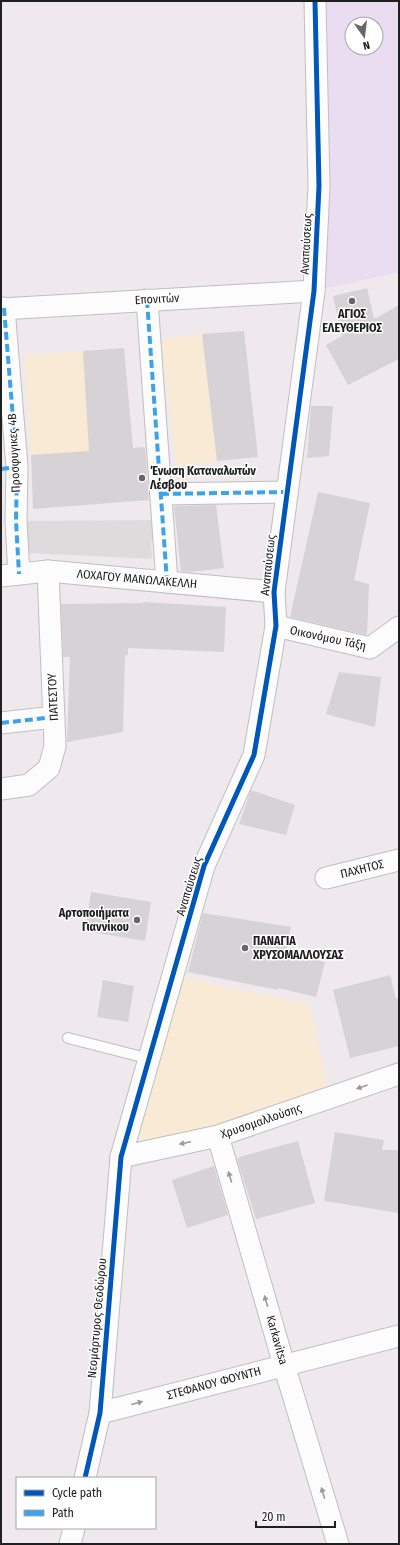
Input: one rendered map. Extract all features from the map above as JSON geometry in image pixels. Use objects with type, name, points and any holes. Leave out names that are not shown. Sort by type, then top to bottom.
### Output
[{"type":"street","name":"Αναπαύσεως","points":[[121,1158],[204,866],[254,756],[276,626],[274,592],[314,291],[319,186],[315,1]]},
{"type":"street","name":"Επονιτών","points":[[2,309],[314,291]]},
{"type":"street","points":[[147,300],[167,582]]},
{"type":"street","name":"Προσφυγικες 4Β","points":[[2,309],[9,468],[16,521],[10,575]]},
{"type":"street","points":[[161,494],[287,492]]},
{"type":"street","name":"ΛΟΧΑΓΟΥ ΜΑΝΩΛΑΚΕΛΛΗ","points":[[10,575],[48,571],[274,592]]},
{"type":"street","name":"ΠΑΤΕΣΤΟΥ","points":[[1,789],[29,785],[50,768],[55,746],[48,571]]},
{"type":"street","name":"Οικονόμου Τάξη","points":[[276,626],[370,648],[399,627]]},
{"type":"street","points":[[1,723],[54,717]]},
{"type":"street","name":"ΠΑΧΗΤΟΣ","points":[[326,878],[399,860]]},
{"type":"street","name":"Χρυσομαλλούσης","points":[[121,1158],[218,1136],[399,1074]]},
{"type":"street","name":"Karkavitsa","points":[[218,1136],[284,1365],[338,1544]]},
{"type":"street","name":"Νεομάρτυρος Θεοδώρου","points":[[85,1477],[100,1413],[121,1158]]},
{"type":"street","name":"ΣΤΕΦΑΝΟΥ ΦΟΥΝΤΗ","points":[[100,1413],[399,1336]]},
{"type":"street","points":[[70,1544],[74,1529]]},
{"type":"lane","points":[[68,1038],[150,1059]]},
{"type":"shaded area","points":[[315,1],[399,1],[399,272],[314,291]]},
{"type":"shaded area","points":[[202,334],[217,461],[176,466],[161,339]]},
{"type":"shaded area","points":[[83,351],[89,451],[31,455],[24,355]]},
{"type":"shaded area","points":[[163,520],[164,542],[151,541],[152,559],[28,553],[28,538],[17,537],[16,521]]},
{"type":"shaded area","points":[[182,977],[310,1005],[328,1094],[215,1127],[130,1146]]},
{"type":"building","points":[[367,288],[374,319],[399,305],[399,359],[348,385],[326,345],[342,336],[333,296]]},
{"type":"building","points":[[244,331],[258,457],[217,461],[202,334]]},
{"type":"building","points":[[124,348],[133,448],[145,447],[149,500],[33,509],[31,455],[89,451],[83,351]]},
{"type":"building","points":[[311,406],[333,406],[329,456],[307,458]]},
{"type":"building","points":[[318,492],[370,503],[354,580],[369,584],[367,635],[290,617]]},
{"type":"building","points":[[216,505],[224,568],[191,572],[181,571],[174,506]]},
{"type":"building","points":[[143,602],[226,607],[224,652],[128,648],[128,655],[125,655],[123,732],[67,742],[70,657],[63,657],[61,604]]},
{"type":"building","points":[[339,672],[381,677],[375,727],[326,714]]},
{"type":"building","points":[[251,790],[295,805],[286,835],[239,824]]},
{"type":"building","points":[[91,892],[151,902],[145,941],[85,931]]},
{"type":"building","points":[[203,913],[291,927],[286,953],[325,962],[316,997],[278,988],[278,990],[188,972]]},
{"type":"building","points":[[390,975],[396,999],[399,998],[399,1046],[350,1058],[333,990]]},
{"type":"building","points":[[103,980],[134,986],[128,1022],[97,1017]]},
{"type":"building","points":[[335,1132],[384,1140],[382,1150],[399,1150],[399,1213],[324,1201]]},
{"type":"building","points":[[298,1141],[315,1203],[256,1219],[237,1159],[240,1158],[239,1157]]},
{"type":"building","points":[[214,1166],[228,1215],[187,1228],[172,1180]]},
{"type":"marked path","points":[[147,300],[167,582]]},
{"type":"marked path","points":[[4,308],[17,467],[16,521],[19,574]]},
{"type":"marked path","points":[[1,469],[17,467]]},
{"type":"marked path","points":[[161,494],[287,492]]},
{"type":"marked path","points":[[1,723],[54,717]]},
{"type":"cycle path","points":[[85,1477],[100,1413],[121,1157],[204,866],[254,755],[276,626],[274,592],[314,291],[319,186],[315,1]]},
{"type":"place","name":"ΑΓΙΟΣ ΕΛΕΥΘΕΡΙΟΣ","points":[[352,301]]},
{"type":"place","name":"Ένωση Καταναλωτών Λέσβου","points":[[142,478]]},
{"type":"place","name":"Αρτοποιήματα Γιαννίκου","points":[[137,920]]},
{"type":"place","name":"ΠΑΝΑΓΙΑ ΧΡΥΣΟΜΑΛΛΟΥΣΑΣ","points":[[245,948]]}]
